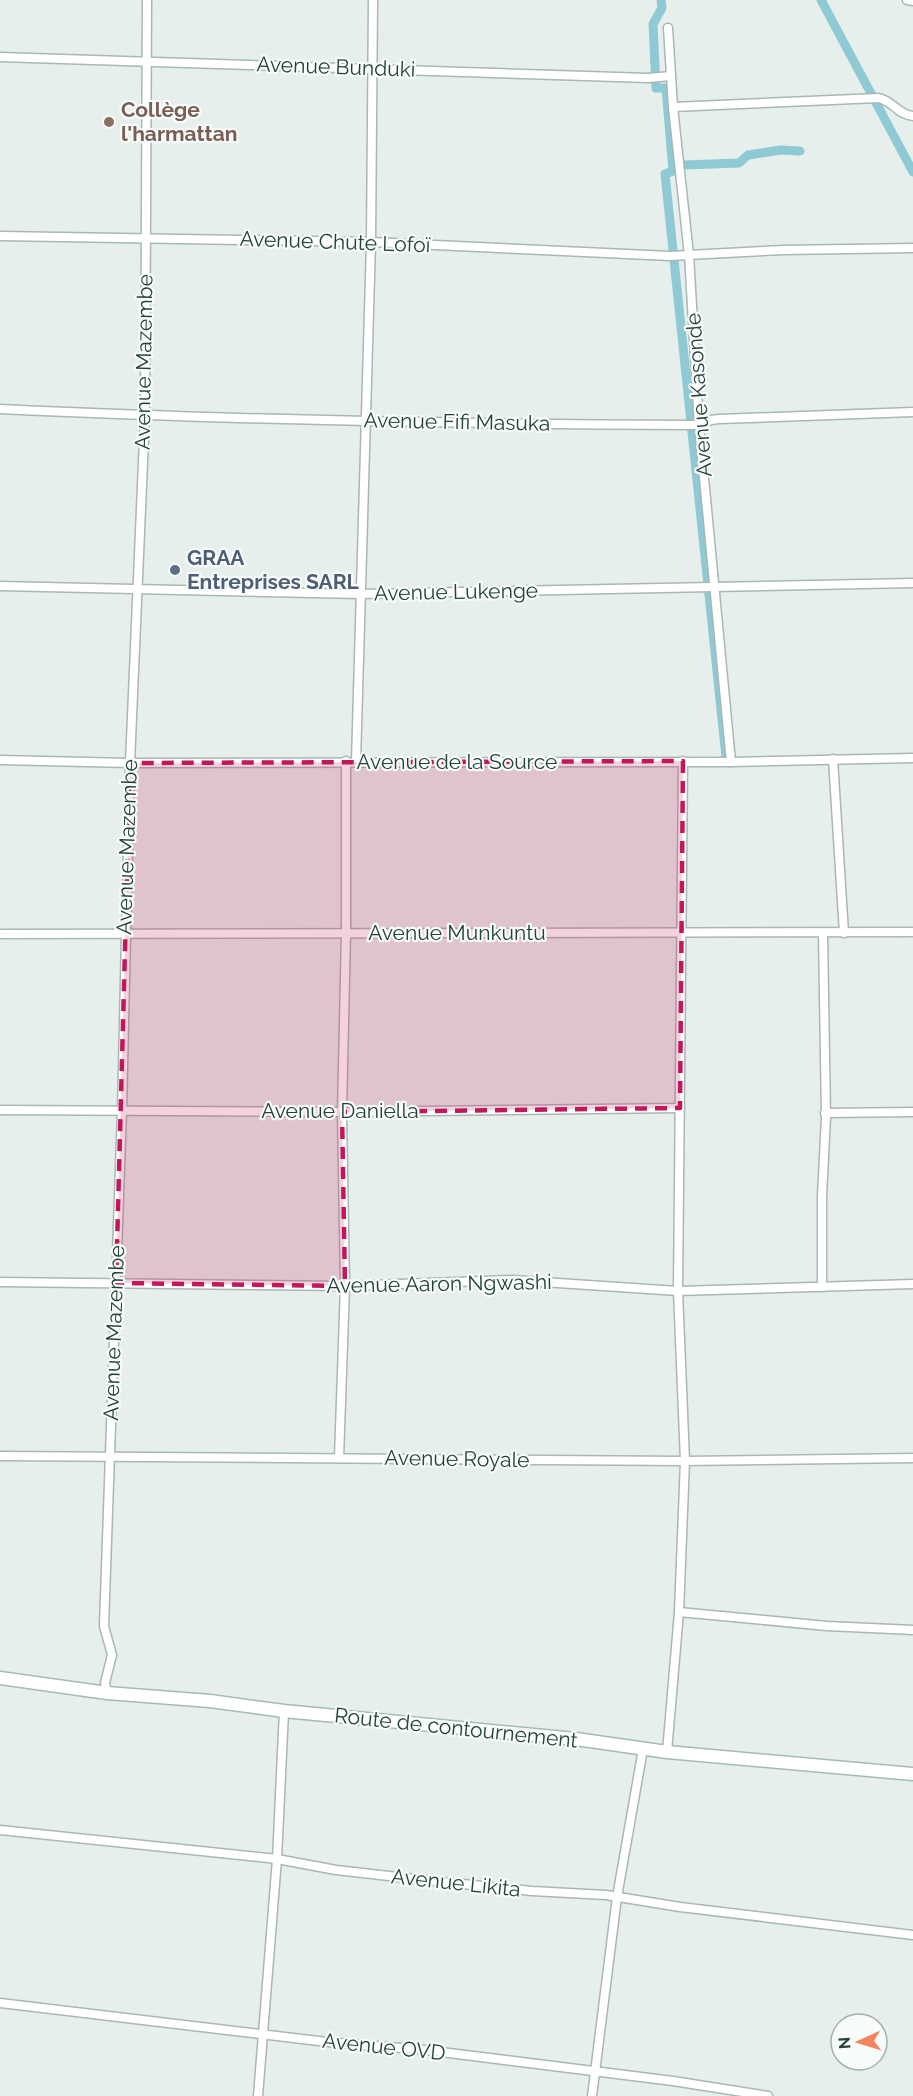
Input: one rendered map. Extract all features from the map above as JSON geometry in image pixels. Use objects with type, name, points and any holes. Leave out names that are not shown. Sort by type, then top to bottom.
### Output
[{"type":"street","name":"Avenue Mazembe","points":[[107,1693],[105,1683],[112,1655],[104,1626],[122,1110],[124,934],[145,416],[147,0]]},
{"type":"street","points":[[356,762],[371,242],[374,0]]},
{"type":"street","points":[[906,0],[913,1]]},
{"type":"street","name":"Avenue Kasonde","points":[[668,28],[667,77],[673,107],[699,425],[731,762]]},
{"type":"street","name":"Avenue Bunduki","points":[[0,57],[667,77]]},
{"type":"street","points":[[673,107],[883,98],[900,113],[913,116]]},
{"type":"street","name":"Avenue Chute Lofoï","points":[[0,236],[371,242],[670,256],[783,250],[913,248]]},
{"type":"street","name":"Avenue Fifi Masuka","points":[[0,409],[145,416],[699,425],[719,419],[913,412]]},
{"type":"street","name":"Avenue Lukenge","points":[[0,586],[360,594],[913,583]]},
{"type":"street","name":"Avenue de la Source","points":[[0,760],[130,763],[731,762],[913,758]]},
{"type":"street","points":[[833,759],[844,933]]},
{"type":"street","points":[[339,1458],[345,1286],[342,1112],[346,933],[346,761]]},
{"type":"street","points":[[667,1752],[679,1612],[685,1461],[678,1292],[683,761]]},
{"type":"street","name":"Avenue Munkuntu","points":[[0,934],[913,932]]},
{"type":"street","points":[[822,1287],[825,1113],[823,933]]},
{"type":"street","name":"Avenue Daniella","points":[[0,1110],[342,1112],[680,1108]]},
{"type":"street","points":[[825,1113],[913,1112]]},
{"type":"street","name":"Avenue Aaron Ngwashi","points":[[0,1282],[345,1286],[513,1280],[678,1292],[913,1284]]},
{"type":"street","name":"Avenue Royale","points":[[0,1456],[685,1461],[913,1458]]},
{"type":"street","points":[[679,1612],[827,1626],[913,1630]]},
{"type":"street","name":"Route de contournement","points":[[0,1678],[107,1693],[210,1701],[284,1711],[576,1739],[667,1752],[913,1774]]},
{"type":"street","points":[[258,2096],[277,1859],[284,1711]]},
{"type":"street","points":[[592,2096],[617,1897],[643,1749]]},
{"type":"street","name":"Avenue Likita","points":[[0,1830],[277,1859],[336,1870],[412,1879],[617,1897],[913,1935]]},
{"type":"street","name":"Avenue OVD","points":[[0,2003],[327,2042],[425,2050],[673,2081],[768,2096]]},
{"type":"highlighted area","points":[[683,761],[680,1108],[342,1112],[345,1286],[116,1283],[130,763]]},
{"type":"waterway","points":[[661,0],[662,8],[653,24],[656,88],[666,88],[673,171],[665,174],[726,757]]},
{"type":"waterway","points":[[821,0],[913,172]]},
{"type":"waterway","points":[[675,170],[684,165],[739,163],[748,155],[781,150],[800,151]]},
{"type":"place","name":"Collège l'harmattan","points":[[109,122]]},
{"type":"place","name":"GRAA Entreprises SARL","points":[[175,570]]}]
